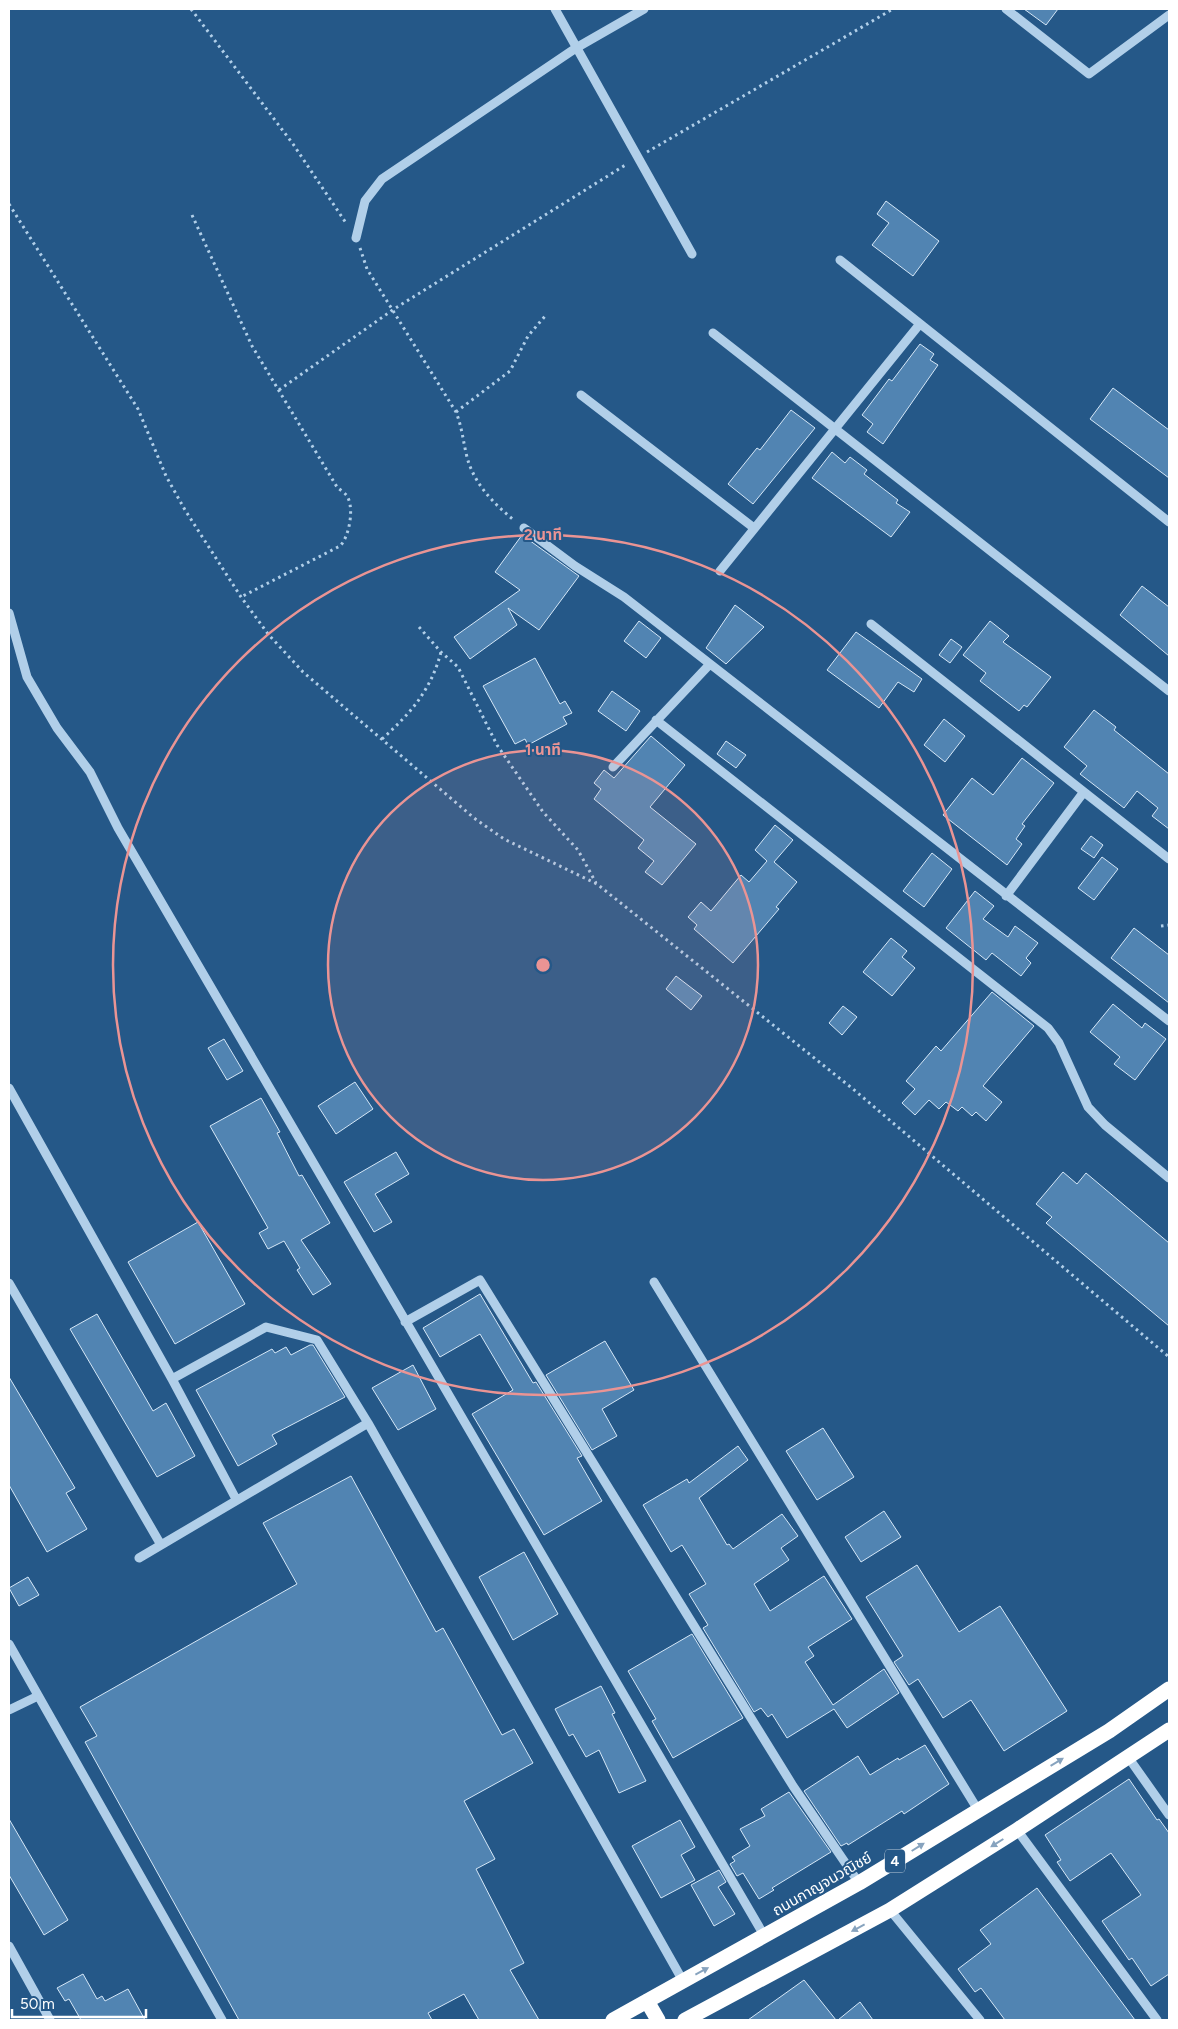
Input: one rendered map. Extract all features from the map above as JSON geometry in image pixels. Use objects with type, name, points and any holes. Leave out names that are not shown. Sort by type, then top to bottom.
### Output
[{"type":"highway","name":"ถนนกาญจนวณิชย์","points":[[613,2020],[859,1883],[1109,1731],[1169,1689]]},
{"type":"highway","points":[[685,2020],[890,1910],[1017,1830],[1169,1730]]},
{"type":"highway","points":[[647,2001],[658,2020]]},
{"type":"street","points":[[555,9],[692,254]]},
{"type":"street","points":[[356,238],[365,202],[382,179],[576,48],[644,9]]},
{"type":"street","points":[[1006,9],[1089,74],[1093,73],[1169,15]]},
{"type":"street","points":[[840,260],[919,325],[1169,522]]},
{"type":"street","points":[[720,571],[919,325]]},
{"type":"street","points":[[713,333],[837,428],[1169,692]]},
{"type":"street","points":[[581,395],[754,528]]},
{"type":"street","points":[[524,528],[575,566],[624,597],[1169,1021]]},
{"type":"street","points":[[9,613],[18,653],[39,700],[90,772],[122,836],[765,1937]]},
{"type":"street","points":[[871,624],[1169,859]]},
{"type":"street","points":[[613,767],[710,664]]},
{"type":"street","points":[[656,720],[1048,1028],[1059,1043],[1088,1107],[1105,1124],[1169,1178]]},
{"type":"street","points":[[1006,896],[1084,793]]},
{"type":"street","points":[[9,1088],[172,1379],[236,1499]]},
{"type":"street","points":[[405,1322],[480,1280],[793,1786],[859,1883]]},
{"type":"street","points":[[654,1282],[978,1810]]},
{"type":"street","points":[[9,1283],[161,1545]]},
{"type":"street","points":[[172,1379],[266,1328],[317,1340],[368,1424],[683,1981]]},
{"type":"street","points":[[139,1558],[236,1499],[368,1424]]},
{"type":"street","points":[[9,1644],[222,2020]]},
{"type":"street","points":[[9,1710],[38,1696]]},
{"type":"street","points":[[1128,1757],[1169,1815]]},
{"type":"street","points":[[1017,1830],[1157,2020]]},
{"type":"street","points":[[890,1910],[980,2020]]},
{"type":"street","points":[[9,1946],[50,2020]]},
{"type":"path","points":[[191,9],[293,144],[356,238],[368,269],[456,412],[464,435],[467,456],[476,479],[496,504],[524,528]]},
{"type":"path","points":[[9,204],[138,409],[171,484],[241,597],[268,634],[303,672],[474,818],[504,839],[597,884],[853,1089],[1169,1356]]},
{"type":"path","points":[[192,215],[252,346],[337,487],[347,496],[350,502],[349,528],[345,540],[337,548],[241,597]]},
{"type":"path","points":[[279,390],[394,309]]},
{"type":"path","points":[[456,412],[510,371],[528,336],[546,315]]},
{"type":"path","points":[[420,627],[441,652],[458,667],[497,745],[543,812],[578,850],[597,884]]},
{"type":"path","points":[[382,739],[406,716],[432,681],[441,652]]},
{"type":"path","points":[[1161,926],[1169,925]]},
{"type":"building","points":[[1024,9],[1058,9],[1046,25]]},
{"type":"building","points":[[886,201],[939,241],[913,276],[872,245],[889,223],[877,214]]},
{"type":"building","points":[[920,344],[934,354],[930,360],[938,365],[883,444],[867,432],[873,424],[862,415],[889,379],[892,381]]},
{"type":"building","points":[[1113,388],[1169,430],[1169,478],[1090,419]]},
{"type":"building","points":[[791,410],[815,428],[753,504],[728,484],[757,448],[760,450]]},
{"type":"building","points":[[832,452],[845,463],[850,457],[867,470],[864,474],[898,500],[896,503],[910,512],[891,537],[812,478]]},
{"type":"building","points":[[522,535],[579,576],[539,630],[508,608],[517,625],[470,659],[454,637],[520,590],[495,572]]},
{"type":"building","points":[[1142,586],[1169,607],[1169,656],[1120,615]]},
{"type":"building","points":[[735,605],[764,627],[726,664],[706,648]]},
{"type":"building","points":[[639,621],[661,638],[646,658],[624,641]]},
{"type":"building","points":[[990,621],[1009,636],[1003,642],[1051,677],[1027,707],[1024,705],[1019,711],[980,681],[986,673],[963,655]]},
{"type":"building","points":[[856,632],[922,679],[914,692],[898,682],[879,708],[827,670]]},
{"type":"building","points":[[951,639],[962,647],[950,663],[939,655]]},
{"type":"building","points":[[535,658],[560,704],[565,701],[572,713],[563,717],[567,724],[528,745],[525,739],[515,744],[483,686]]},
{"type":"building","points":[[612,691],[640,711],[626,731],[598,711]]},
{"type":"building","points":[[1094,710],[1116,727],[1114,730],[1169,774],[1169,829],[1152,816],[1158,808],[1137,791],[1124,808],[1080,774],[1087,766],[1064,747]]},
{"type":"building","points":[[944,719],[965,736],[945,762],[924,745]]},
{"type":"building","points":[[651,736],[685,765],[650,807],[696,844],[662,885],[645,872],[654,861],[638,848],[644,840],[594,799],[601,789],[594,783],[604,770],[614,778]]},
{"type":"building","points":[[726,741],[746,755],[736,768],[717,754]]},
{"type":"building","points":[[1022,758],[1054,783],[1022,824],[1025,826],[1016,839],[1022,844],[1007,865],[943,815],[972,778],[993,795]]},
{"type":"building","points":[[775,825],[793,840],[774,862],[797,882],[776,907],[779,909],[733,963],[694,929],[697,925],[688,917],[701,902],[711,911],[741,875],[749,882],[767,861],[755,850]]},
{"type":"building","points":[[1091,836],[1103,845],[1094,858],[1081,849]]},
{"type":"building","points":[[932,853],[952,869],[924,907],[903,891]]},
{"type":"building","points":[[1102,857],[1118,869],[1094,900],[1078,888]]},
{"type":"building","points":[[975,891],[994,906],[983,919],[1008,937],[1015,926],[1038,943],[1026,958],[1031,963],[1021,976],[992,953],[986,960],[946,928]]},
{"type":"building","points":[[1134,928],[1169,955],[1169,1003],[1111,958]]},
{"type":"building","points":[[891,938],[907,951],[902,957],[915,968],[892,996],[863,972]]},
{"type":"building","points":[[676,976],[702,996],[691,1010],[666,989]]},
{"type":"building","points":[[992,992],[1034,1026],[983,1086],[1002,1102],[986,1121],[976,1112],[972,1116],[962,1107],[958,1111],[946,1102],[939,1109],[929,1100],[915,1115],[902,1103],[915,1089],[906,1081],[936,1046],[941,1051]]},
{"type":"building","points":[[1113,1004],[1142,1028],[1145,1023],[1166,1039],[1135,1080],[1114,1064],[1120,1057],[1090,1032]]},
{"type":"building","points":[[843,1006],[857,1017],[842,1035],[829,1023]]},
{"type":"building","points":[[224,1039],[243,1071],[227,1080],[208,1048]]},
{"type":"building","points":[[355,1082],[373,1109],[336,1134],[318,1106]]},
{"type":"building","points":[[261,1098],[280,1132],[277,1133],[299,1176],[302,1175],[330,1223],[301,1240],[331,1284],[313,1295],[297,1270],[300,1268],[284,1241],[268,1249],[259,1233],[268,1228],[210,1126]]},
{"type":"building","points":[[396,1152],[409,1174],[375,1194],[392,1222],[374,1232],[344,1182]]},
{"type":"building","points":[[1063,1172],[1077,1184],[1086,1173],[1169,1243],[1169,1326],[1046,1223],[1052,1217],[1036,1204]]},
{"type":"building","points":[[198,1222],[245,1304],[175,1344],[128,1262]]},
{"type":"building","points":[[480,1294],[533,1383],[536,1382],[582,1456],[577,1458],[602,1501],[544,1535],[472,1414],[513,1390],[480,1334],[440,1357],[423,1328]]},
{"type":"building","points":[[97,1314],[153,1411],[166,1403],[195,1456],[157,1477],[70,1329]]},
{"type":"building","points":[[605,1341],[634,1390],[602,1409],[617,1436],[592,1450],[546,1375]]},
{"type":"building","points":[[313,1345],[345,1397],[272,1435],[277,1444],[238,1466],[196,1390],[272,1349],[275,1353],[286,1347],[291,1355]]},
{"type":"building","points":[[413,1365],[436,1409],[398,1430],[372,1388]]},
{"type":"building","points":[[9,1377],[75,1488],[66,1493],[87,1529],[47,1552],[9,1485]]},
{"type":"building","points":[[823,1428],[854,1477],[817,1500],[786,1451]]},
{"type":"building","points":[[738,1446],[748,1460],[699,1498],[727,1545],[729,1544],[733,1549],[782,1514],[798,1536],[781,1548],[789,1560],[754,1584],[770,1611],[824,1576],[852,1619],[808,1647],[814,1656],[805,1662],[833,1705],[884,1669],[899,1693],[847,1728],[834,1709],[787,1738],[772,1714],[768,1717],[761,1708],[754,1712],[703,1628],[708,1625],[689,1594],[706,1584],[682,1545],[671,1552],[643,1505],[687,1479],[689,1483]]},
{"type":"building","points":[[351,1476],[436,1632],[443,1628],[502,1735],[514,1729],[533,1763],[464,1801],[495,1859],[476,1869],[524,1963],[510,1970],[539,2020],[479,2020],[464,1994],[428,2013],[432,2020],[239,2020],[85,1742],[97,1736],[80,1707],[297,1584],[263,1523]]},
{"type":"building","points":[[884,1511],[901,1537],[861,1562],[845,1537]]},
{"type":"building","points":[[524,1552],[558,1614],[513,1640],[479,1577]]},
{"type":"building","points":[[917,1565],[959,1632],[1000,1606],[1067,1711],[1004,1751],[971,1700],[943,1718],[918,1679],[909,1685],[894,1662],[903,1656],[866,1597]]},
{"type":"building","points":[[28,1577],[39,1595],[19,1606],[9,1588]]},
{"type":"building","points":[[692,1634],[743,1718],[673,1758],[652,1721],[656,1719],[628,1671]]},
{"type":"building","points":[[601,1686],[615,1713],[612,1714],[646,1781],[619,1793],[599,1750],[586,1757],[573,1734],[569,1736],[555,1709]]},
{"type":"building","points":[[925,1745],[949,1784],[904,1814],[902,1811],[848,1845],[847,1843],[841,1846],[804,1791],[858,1756],[870,1775],[898,1758],[899,1760]]},
{"type":"building","points":[[1129,1779],[1157,1820],[1159,1819],[1169,1833],[1169,1974],[1151,1986],[1132,1958],[1129,1960],[1102,1921],[1141,1895],[1111,1853],[1070,1881],[1057,1862],[1061,1860],[1045,1835]]},
{"type":"building","points":[[789,1792],[831,1852],[772,1888],[774,1890],[759,1899],[743,1873],[737,1876],[730,1864],[735,1861],[732,1857],[750,1846],[740,1829],[765,1816],[761,1809]]},
{"type":"building","points":[[9,1819],[68,1920],[44,1935],[9,1875]]},
{"type":"building","points":[[680,1820],[695,1847],[681,1855],[695,1880],[661,1898],[632,1846]]},
{"type":"building","points":[[719,1870],[726,1882],[718,1887],[735,1914],[714,1926],[691,1885]]},
{"type":"building","points":[[1037,1888],[1135,2020],[1005,2020],[981,1988],[975,1992],[958,1969],[991,1944],[980,1930]]},
{"type":"building","points":[[83,1974],[97,1999],[102,1996],[105,2001],[128,1989],[145,2020],[81,2020],[69,1999],[65,2001],[57,1988]]},
{"type":"building","points":[[804,1980],[836,2020],[748,2020]]},
{"type":"building","points":[[860,2002],[873,2020],[838,2020]]}]
